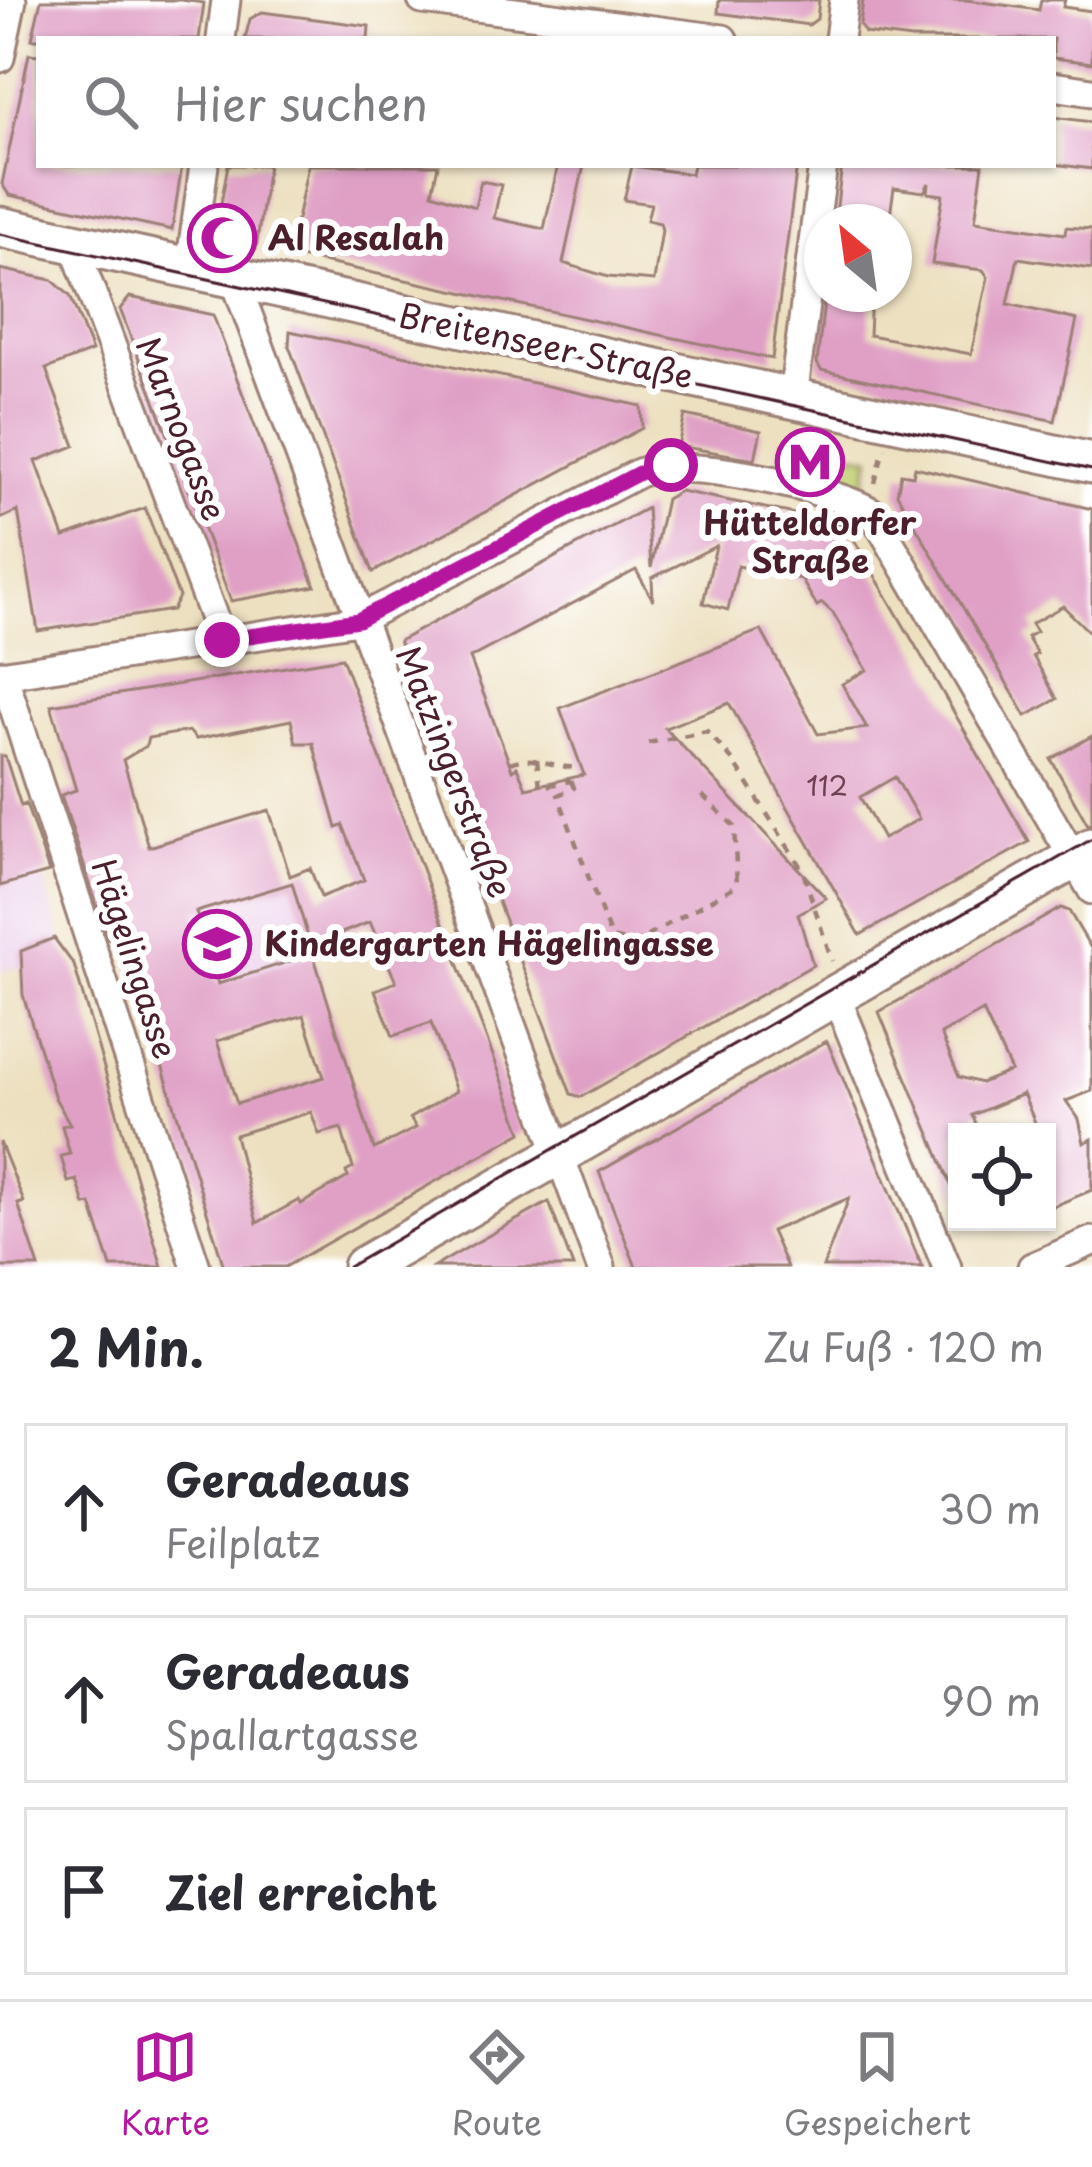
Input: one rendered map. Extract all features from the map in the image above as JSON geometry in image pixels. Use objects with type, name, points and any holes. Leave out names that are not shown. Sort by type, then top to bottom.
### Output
[{"type":"street","points":[[0,58],[11,0]]},
{"type":"street","points":[[221,36],[226,0]]},
{"type":"street","points":[[422,0],[700,36]]},
{"type":"street","points":[[838,36],[844,0]]},
{"type":"street","points":[[1056,86],[1092,92]]},
{"type":"street","points":[[190,268],[204,168]]},
{"type":"street","points":[[793,398],[823,168]]},
{"type":"street","name":"Breitenseer Straße","points":[[0,227],[1092,463]]},
{"type":"street","name":"Marnogasse","points":[[73,243],[222,640]]},
{"type":"street","name":"Matzingerstraße","points":[[235,280],[601,1267]]},
{"type":"street","points":[[2,674],[358,620],[649,468],[671,465],[825,495],[868,509],[894,545],[1086,865],[836,996],[363,1267]]},
{"type":"street","name":"Hägelingasse","points":[[2,674],[196,1267]]},
{"type":"street","points":[[836,996],[947,1267]]},
{"type":"street","points":[[1032,1267],[1092,1241]]},
{"type":"path","points":[[868,509],[891,419]]},
{"type":"path","points":[[648,743],[706,730],[734,762],[802,868],[832,961],[836,996]]},
{"type":"path","points":[[537,759],[541,788],[572,781],[574,788],[558,795],[611,938],[623,941],[635,943],[737,885],[734,826],[700,793]]},
{"type":"path","points":[[510,764],[537,759],[562,769],[581,767]]},
{"type":"shaded area","points":[[42,874],[66,954],[0,972],[0,886]]},
{"type":"shaded area","name":"Kindergarten Hägelingasse","points":[[292,883],[313,954],[144,1007],[122,935]]},
{"type":"green space","points":[[786,439],[871,457],[864,488],[779,469]]},
{"type":"building","points":[[41,0],[204,3],[199,36],[32,39]]},
{"type":"building","points":[[719,0],[819,0],[817,19],[809,25],[718,13]]},
{"type":"building","points":[[863,0],[967,0],[1039,10],[1041,0],[1065,0],[1063,7],[1092,11],[1092,63],[1056,58],[1056,36],[888,36],[865,33],[860,25]]},
{"type":"building","points":[[262,12],[369,26],[368,36],[246,36],[250,19]]},
{"type":"building","points":[[29,54],[36,55],[36,168],[182,168],[172,230],[9,195],[2,184]]},
{"type":"building","points":[[1056,117],[1092,122],[1092,169],[1056,164]]},
{"type":"building","points":[[227,168],[268,168],[256,249],[214,242]]},
{"type":"building","points":[[307,168],[437,168],[432,193],[475,207],[481,181],[501,185],[494,218],[544,229],[557,168],[583,168],[563,263],[608,277],[654,281],[662,230],[660,223],[647,220],[651,204],[624,200],[632,168],[691,174],[692,168],[797,168],[772,359],[290,255]]},
{"type":"building","points":[[842,168],[983,168],[975,221],[1065,234],[1066,227],[1092,229],[1092,269],[1018,258],[1008,304],[1077,320],[1055,421],[821,370],[817,363],[823,312],[870,312],[869,335],[971,354],[988,277],[983,270],[932,264],[943,195],[928,193],[929,183],[924,192],[894,188],[892,204],[837,204]]},
{"type":"building","points":[[0,269],[52,280],[70,296],[92,351],[46,369],[75,446],[36,461],[64,537],[145,508],[179,597],[172,610],[38,631],[18,511],[0,519]]},
{"type":"building","points":[[130,297],[213,315],[315,586],[231,601],[120,309]]},
{"type":"building","points":[[290,331],[641,406],[642,428],[373,572],[289,346]]},
{"type":"building","points":[[685,415],[761,431],[755,459],[678,446]]},
{"type":"building","points":[[915,467],[1092,509],[1092,635],[1063,606],[1031,624],[1036,632],[1027,637],[1037,654],[1033,656],[1057,699],[1026,716],[897,494],[901,474],[913,476]]},
{"type":"building","points":[[680,491],[845,524],[1029,842],[860,935],[729,703],[665,728],[826,898],[798,914],[813,965],[581,1097],[571,1094],[399,641],[647,508],[651,568],[666,499]],"holes":[[[716,546],[703,603],[728,610],[738,566],[801,579],[817,606],[822,603],[833,613],[867,670],[842,684],[867,728],[818,734],[761,630],[560,708],[584,775],[526,788],[517,767],[512,770],[470,658],[636,570],[653,600],[652,578]],[[895,777],[919,819],[883,839],[860,797]]]},
{"type":"building","points":[[342,658],[522,1132],[285,1267],[224,1267],[122,935],[108,939],[61,795],[76,790],[51,705]],"holes":[[[291,720],[296,743],[313,743],[337,828],[343,825],[364,880],[321,897],[310,868],[290,876],[269,810],[149,847],[123,760],[146,746],[148,738],[189,731],[196,739]],[[292,883],[313,954],[218,984],[196,912]],[[370,922],[396,982],[375,990],[393,1036],[431,1023],[456,1091],[410,1118],[416,1128],[374,1149],[313,954],[336,947],[331,937]],[[304,1015],[324,1077],[237,1104],[217,1041]],[[311,1112],[319,1134],[341,1128],[353,1168],[346,1172],[348,1177],[257,1223],[235,1135]]]},
{"type":"building","points":[[1092,736],[1092,824],[1088,825],[1051,759]]},
{"type":"building","points":[[0,756],[5,756],[21,806],[26,804],[49,872],[0,886]]},
{"type":"building","points":[[1061,908],[1069,911],[1092,950],[1092,1091],[1066,1101],[1079,1119],[1084,1143],[1092,1139],[1092,1190],[1056,1205],[1056,1123],[1035,1123],[1023,1094],[972,1115],[976,1123],[948,1123],[948,1177],[879,1012]],"holes":[[[983,1011],[1011,1071],[981,1083],[959,1077],[941,1034]]]},
{"type":"building","points":[[54,938],[74,965],[162,1267],[111,1267],[91,1204],[85,1205],[77,1180],[68,1182],[61,1156],[70,1154],[62,1126],[70,1124],[55,1098],[23,995],[21,951]]},
{"type":"building","points":[[827,1041],[922,1267],[823,1267],[849,1198],[771,1231],[787,1267],[636,1267],[599,1172]]},
{"type":"building","points":[[0,1142],[24,1202],[18,1204],[39,1267],[0,1267]]},
{"type":"building","points":[[549,1202],[573,1267],[434,1267],[470,1246]]},
{"type":"tram line","points":[[0,234],[1092,470]]},
{"type":"tram line","points":[[348,1267],[1092,839]]},
{"type":"place","name":"Al Resalah","points":[[222,238]]},
{"type":"place","name":"Hütteldorfer Straße","points":[[810,462]]},
{"type":"place","name":"Kindergarten Hägelingasse","points":[[217,944]]},
{"type":"route","points":[[222,640],[358,620],[649,468],[671,465]]}]
